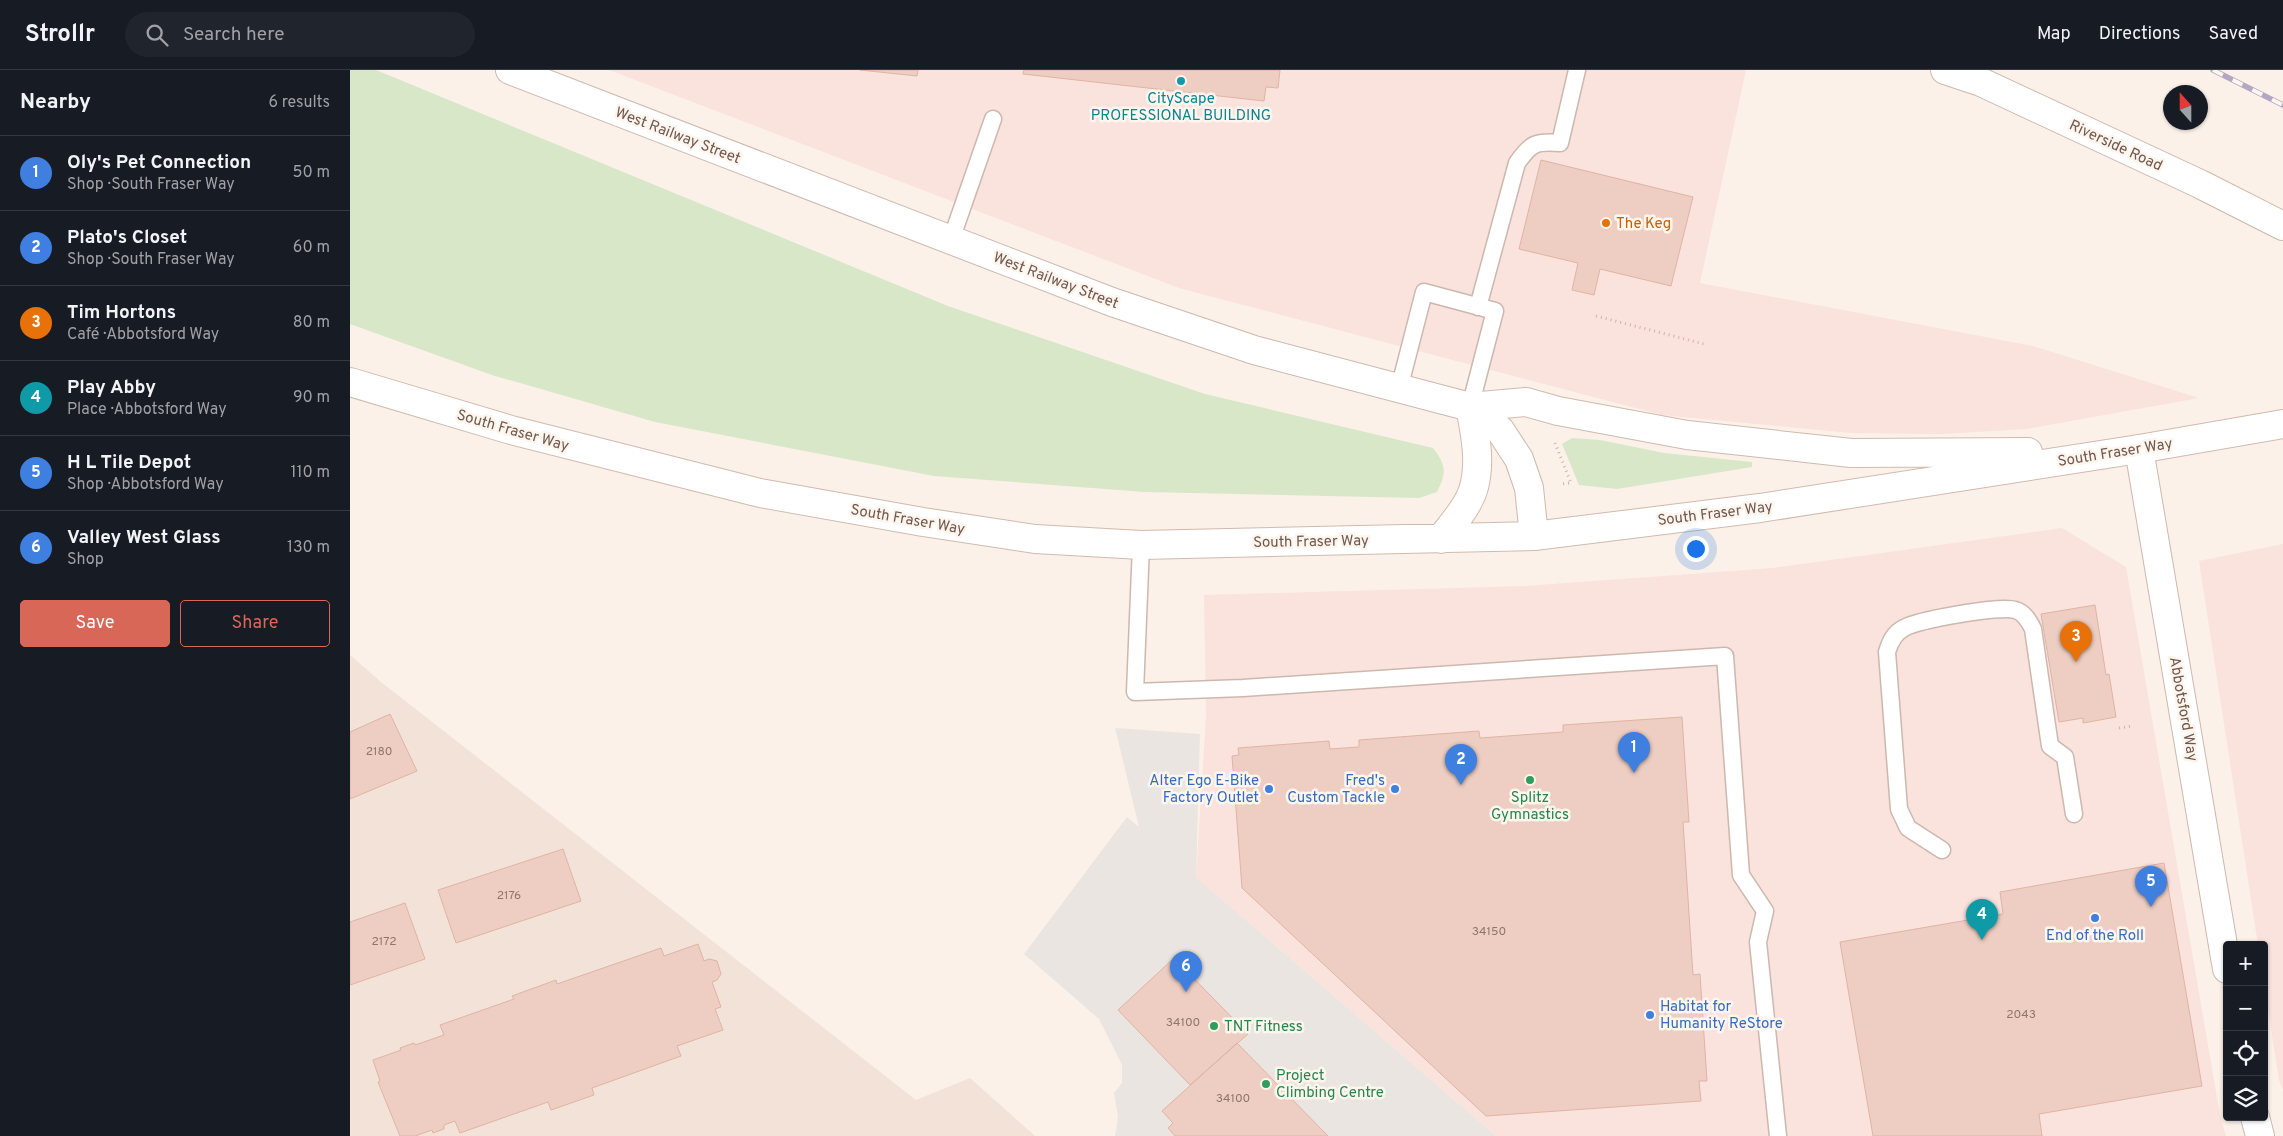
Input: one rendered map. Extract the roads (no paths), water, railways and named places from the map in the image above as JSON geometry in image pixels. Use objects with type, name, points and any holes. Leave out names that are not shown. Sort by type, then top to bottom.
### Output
[{"type":"main road","name":"West Railway Street","points":[[510,70],[1112,302],[1254,350],[1470,407],[1500,430],[1519,459],[1529,488],[1534,536]]},
{"type":"main road","name":"Riverside Road","points":[[1945,70],[1981,82],[2200,184],[2283,226]]},
{"type":"main road","name":"South Fraser Way","points":[[350,382],[511,430],[760,493],[923,522],[1036,539],[1141,545],[1534,536],[1760,508],[2139,449],[2283,424]]},
{"type":"main road","points":[[1441,539],[1474,488],[1478,448],[1470,407],[1526,402],[1558,411],[1687,435],[1851,453],[1941,454],[2139,449]]},
{"type":"main road","name":"Abbotsford Way","points":[[2139,449],[2223,945]]},
{"type":"lane","points":[[1478,307],[1517,164],[1528,148],[1542,141],[1560,142],[1577,70]]},
{"type":"lane","points":[[951,240],[993,119]]},
{"type":"lane","points":[[1399,389],[1424,292],[1495,311],[1470,407]]},
{"type":"lane","points":[[1141,545],[1135,692],[1243,688],[1725,656],[1741,875],[1765,911],[1758,942],[1778,1136]]},
{"type":"lane","points":[[1942,850],[1908,828],[1898,809],[1887,652],[1892,638],[1904,628],[1918,623],[2002,608],[2017,610],[2028,619],[2032,629],[2050,746],[2065,758],[2074,814]]},
{"type":"railway","points":[[2213,70],[2283,105]]},
{"type":"place","name":"CityScape PROFESSIONAL BUILDING","points":[[1181,81]]},
{"type":"place","name":"The Keg","points":[[1606,223]]},
{"type":"place","name":"Tim Hortons","points":[[2076,662]]},
{"type":"place","name":"Oly's Pet Connection","points":[[1634,773]]},
{"type":"place","name":"Splitz Gymnastics","points":[[1530,780]]},
{"type":"place","name":"Plato's Closet","points":[[1461,785]]},
{"type":"place","name":"Alter Ego E-Bike Factory Outlet","points":[[1269,789]]},
{"type":"place","name":"Fred's Custom Tackle","points":[[1395,789]]},
{"type":"place","name":"H L Tile Depot","points":[[2151,907]]},
{"type":"place","name":"End of the Roll","points":[[2095,918]]},
{"type":"place","name":"Play Abby","points":[[1982,940]]},
{"type":"place","name":"Valley West Glass","points":[[1186,992]]},
{"type":"place","name":"Habitat for Humanity ReStore","points":[[1650,1015]]},
{"type":"place","name":"TNT Fitness","points":[[1214,1026]]},
{"type":"place","name":"Project Climbing Centre","points":[[1266,1084]]}]
